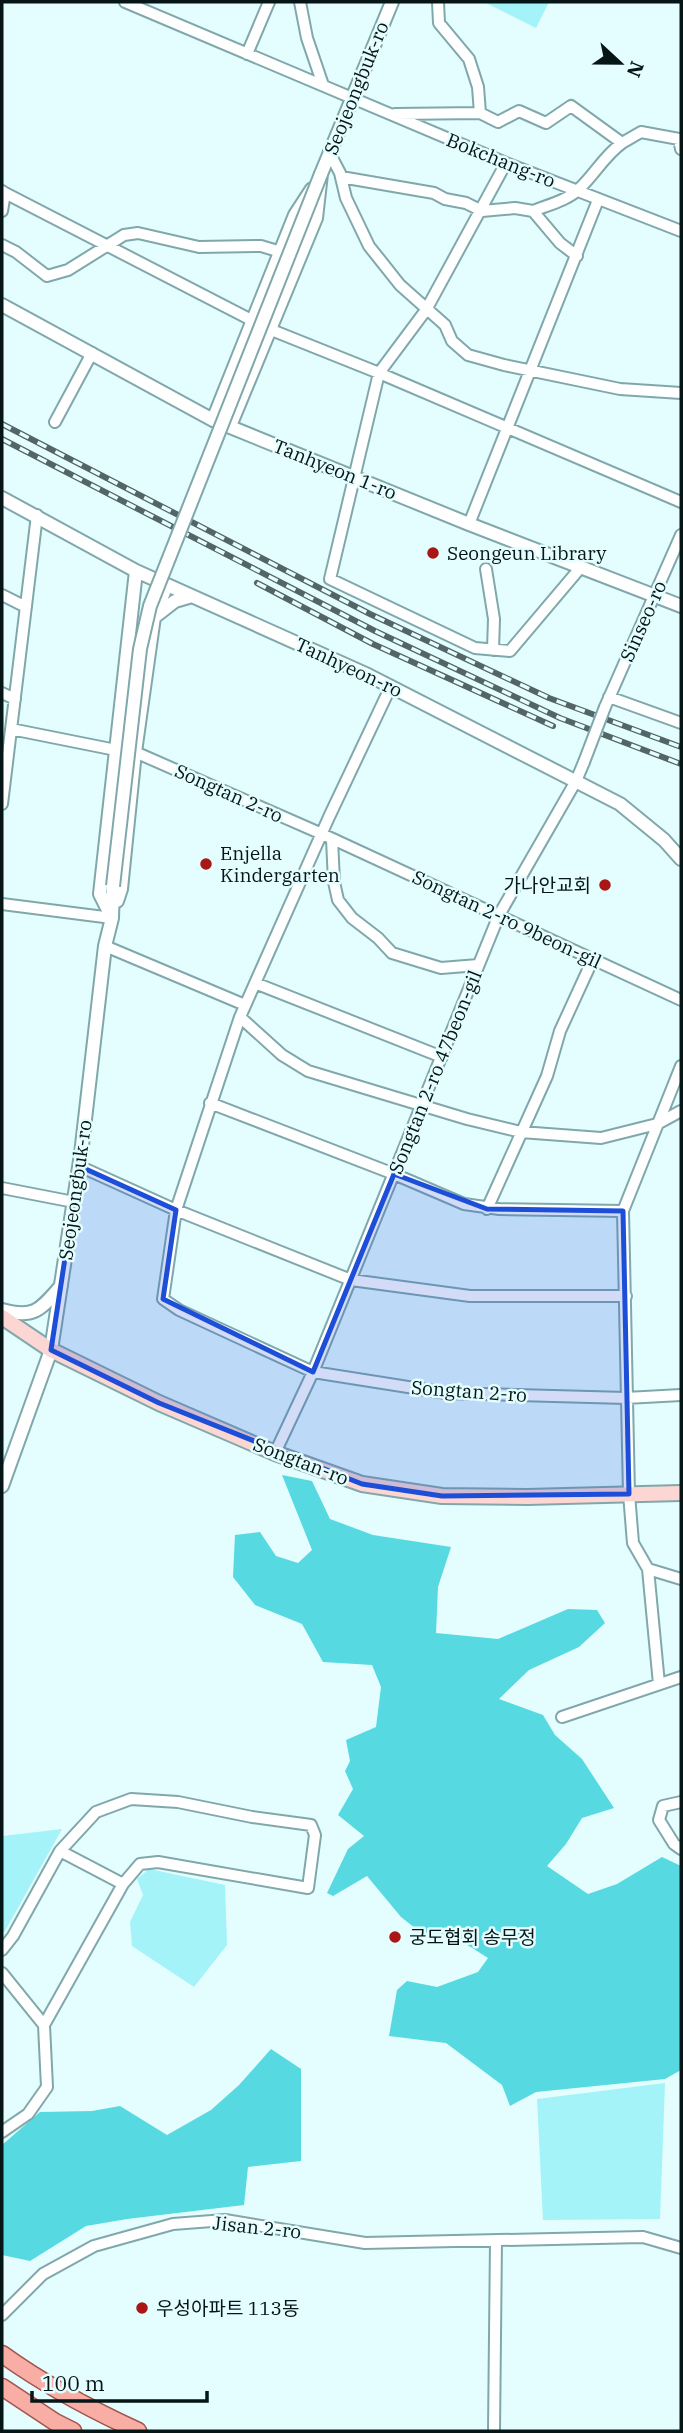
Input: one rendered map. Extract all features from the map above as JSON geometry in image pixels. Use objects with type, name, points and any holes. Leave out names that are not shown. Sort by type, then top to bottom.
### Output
[{"type":"main road","name":"Songtan-ro","points":[[2,1317],[51,1350],[159,1403],[275,1453],[362,1484],[442,1496],[681,1493]]},
{"type":"main road","points":[[2,2354],[42,2383],[138,2431]]},
{"type":"main road","points":[[2,2387],[73,2431]]},
{"type":"street","name":"Bokchang-ro","points":[[125,2],[598,201],[681,231]]},
{"type":"street","points":[[247,54],[269,2]]},
{"type":"street","points":[[300,2],[307,38],[323,85]]},
{"type":"street","name":"Seojeongbuk-ro","points":[[2,1486],[51,1350],[79,1166],[105,946],[112,918],[113,886],[140,649],[150,607],[329,152],[392,2]]},
{"type":"street","points":[[438,2],[439,23],[469,59],[478,87],[480,113]]},
{"type":"street","points":[[389,114],[480,113],[498,122],[519,111],[546,123],[571,106],[622,143]]},
{"type":"street","points":[[341,177],[434,193],[482,211],[515,208],[533,211],[577,192],[608,153],[641,132],[678,139],[681,149]]},
{"type":"street","points":[[329,152],[341,177],[346,198],[369,246],[400,285],[445,325],[452,341],[468,355],[620,388],[681,393]]},
{"type":"street","points":[[506,163],[426,310],[379,373],[330,579],[475,649],[510,651],[581,567]]},
{"type":"street","points":[[213,420],[295,215],[321,174]]},
{"type":"street","points":[[230,426],[316,218],[321,174]]},
{"type":"street","points":[[2,211],[4,192],[269,329],[681,502]]},
{"type":"street","points":[[469,524],[598,201]]},
{"type":"street","points":[[533,211],[560,243],[577,256]]},
{"type":"street","points":[[2,246],[16,252],[47,276],[68,270],[124,235],[138,233],[199,247],[261,246],[281,252]]},
{"type":"street","name":"Tanhyeon 1-ro","points":[[2,305],[213,420],[681,606]]},
{"type":"street","points":[[55,422],[92,353]]},
{"type":"street","name":"Tanhyeon-ro","points":[[2,498],[136,571],[391,687],[620,804],[664,840],[681,859]]},
{"type":"street","points":[[2,804],[37,515]]},
{"type":"street","name":"Sinseo-ro","points":[[576,781],[607,702],[681,535]]},
{"type":"street","points":[[486,569],[494,619],[493,650]]},
{"type":"street","points":[[112,918],[100,894],[136,571]]},
{"type":"street","points":[[112,918],[121,889],[135,752],[154,617],[167,585]]},
{"type":"street","points":[[2,595],[26,607]]},
{"type":"street","points":[[154,617],[175,601],[192,596]]},
{"type":"street","name":"Songtan 2-ro","points":[[391,687],[327,837],[240,1017],[176,1210],[163,1299],[179,1310],[313,1372],[446,1393],[626,1398],[681,1395]]},
{"type":"street","points":[[2,693],[15,699]]},
{"type":"street","points":[[607,702],[681,723]]},
{"type":"street","points":[[11,729],[116,750]]},
{"type":"street","name":"Songtan 2-ro","points":[[135,752],[327,837]]},
{"type":"street","name":"Songtan 2-ro 47beon-gil","points":[[313,1372],[499,915],[576,781]]},
{"type":"street","points":[[327,837],[338,900],[352,918],[378,938],[391,953],[441,968],[478,965]]},
{"type":"street","name":"Songtan 2-ro 9beon-gil","points":[[327,837],[681,1000]]},
{"type":"street","points":[[2,905],[112,918]]},
{"type":"street","points":[[105,946],[245,1005]]},
{"type":"street","points":[[487,1209],[547,1076],[560,1031],[593,959]]},
{"type":"street","points":[[256,983],[442,1057]]},
{"type":"street","points":[[240,1017],[282,1055],[307,1071],[467,1119],[521,1132],[601,1138],[657,1124],[681,1111]]},
{"type":"street","points":[[659,1684],[648,1569],[633,1543],[629,1494],[623,1211],[681,1066]]},
{"type":"street","points":[[210,1103],[464,1204],[487,1209],[623,1211]]},
{"type":"street","points":[[79,1166],[176,1210],[351,1280],[470,1296],[626,1296]]},
{"type":"street","points":[[2,1188],[74,1202]]},
{"type":"street","points":[[2,1310],[21,1315],[42,1308],[61,1286]]},
{"type":"street","points":[[275,1453],[313,1372]]},
{"type":"street","points":[[648,1569],[681,1579]]},
{"type":"street","points":[[562,1717],[681,1677]]},
{"type":"street","points":[[2,1950],[13,1936],[60,1851],[96,1812],[131,1799],[178,1802],[252,1817],[311,1825],[315,1835],[308,1888],[158,1863],[140,1864],[123,1884],[44,2025],[47,2087],[28,2114],[2,2132]]},
{"type":"street","points":[[681,1802],[663,1806],[659,1820],[674,1844],[681,1849]]},
{"type":"street","points":[[60,1851],[123,1884]]},
{"type":"street","points":[[2,1973],[44,2025]]},
{"type":"street","name":"Jisan 2-ro","points":[[2,2315],[43,2274],[94,2246],[173,2224],[225,2220],[365,2243],[643,2236],[681,2248]]},
{"type":"street","points":[[494,2431],[496,2241]]},
{"type":"highlighted area","points":[[79,1166],[176,1210],[163,1299],[313,1372],[394,1174],[487,1209],[623,1211],[629,1494],[442,1496],[362,1484],[159,1403],[51,1350]]},
{"type":"shaded area","points":[[484,2],[549,2],[536,28]]},
{"type":"shaded area","points":[[282,1475],[312,1481],[330,1519],[373,1535],[451,1547],[438,1587],[436,1633],[498,1639],[568,1609],[597,1610],[605,1623],[579,1647],[529,1670],[499,1699],[543,1715],[555,1735],[582,1759],[614,1808],[582,1818],[566,1844],[547,1866],[588,1894],[617,1884],[662,1857],[681,1866],[681,2070],[665,2079],[536,2092],[510,2106],[502,2085],[446,2043],[389,2036],[397,1990],[407,1981],[437,1987],[478,1972],[488,1958],[450,1934],[420,1932],[401,1917],[367,1876],[333,1896],[327,1893],[348,1849],[364,1836],[338,1815],[353,1789],[345,1771],[350,1761],[346,1740],[376,1727],[381,1687],[372,1665],[323,1662],[302,1624],[255,1605],[233,1577],[235,1535],[260,1532],[276,1556],[298,1563],[312,1550]]},
{"type":"shaded area","points":[[62,1829],[5,1931],[2,1934],[3,1836]]},
{"type":"shaded area","points":[[149,1869],[225,1885],[227,1945],[194,1987],[132,1946],[130,1922],[143,1895],[137,1879]]},
{"type":"shaded area","points":[[271,2049],[301,2069],[301,2161],[248,2167],[244,2205],[86,2226],[30,2261],[2,2255],[2,2145],[40,2112],[92,2111],[120,2106],[167,2135],[211,2110],[239,2085]]},
{"type":"shaded area","points":[[665,2083],[660,2219],[543,2220],[537,2099]]},
{"type":"railway","points":[[2,424],[370,614],[549,698],[681,747]]},
{"type":"railway","points":[[2,439],[375,631],[560,718],[681,764]]},
{"type":"railway","points":[[257,583],[373,644],[553,726]]},
{"type":"place","name":"Seongeun Library","points":[[433,553]]},
{"type":"place","name":"Enjella Kindergarten","points":[[206,864]]},
{"type":"place","name":"가나안교회","points":[[605,885]]},
{"type":"place","name":"궁도협회 송무정","points":[[395,1937]]},
{"type":"place","name":"우성아파트 113동","points":[[142,2308]]}]
